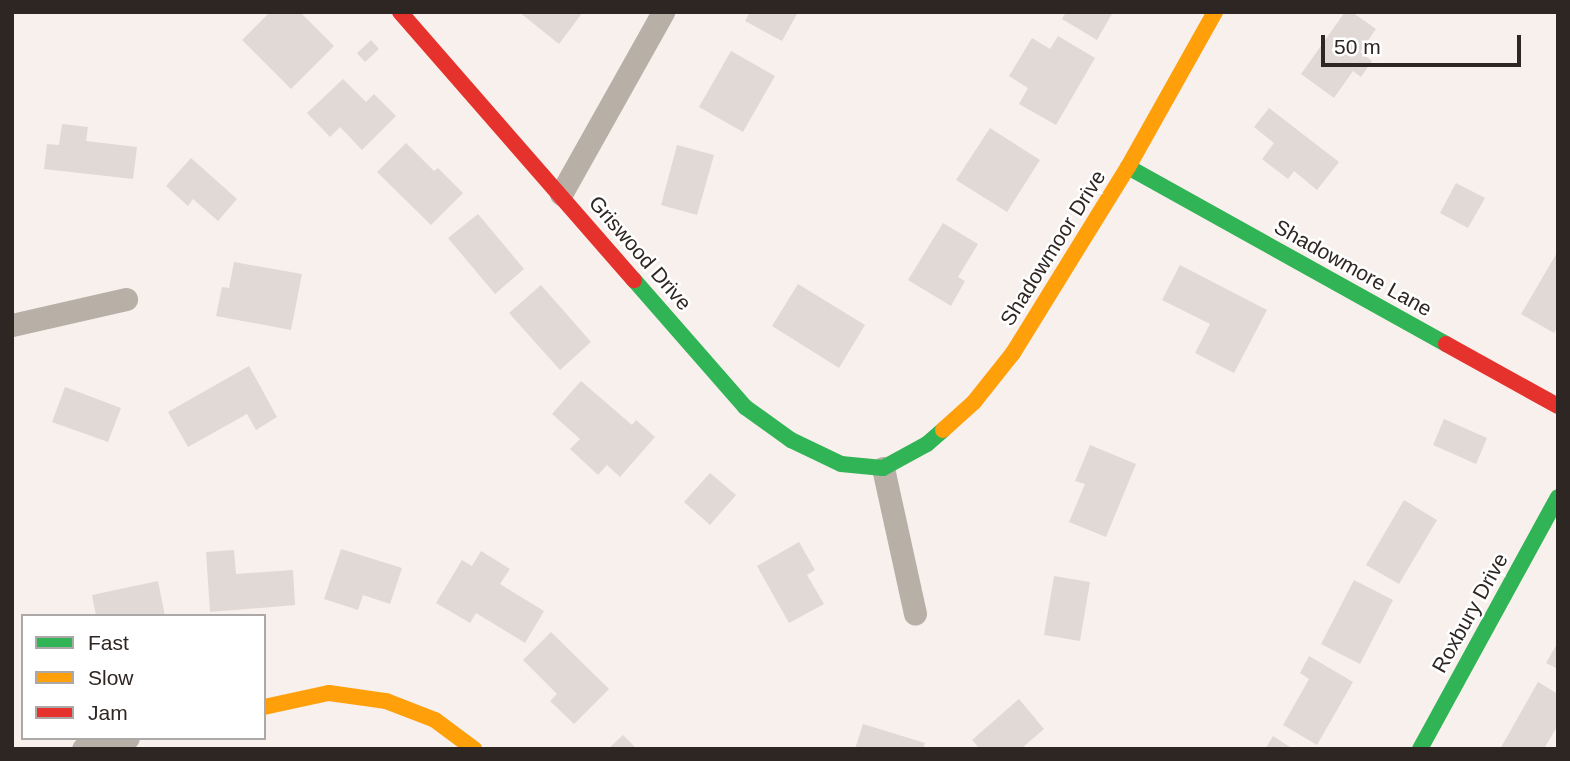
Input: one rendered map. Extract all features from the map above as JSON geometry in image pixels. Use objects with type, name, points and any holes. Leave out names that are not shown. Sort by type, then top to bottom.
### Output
[{"type":"street","name":"Griswood Drive","points":[[400,12],[745,407],[791,440],[841,464],[883,468]]},
{"type":"street","points":[[561,194],[663,12]]},
{"type":"street","name":"Shadowmoor Drive","points":[[883,468],[927,444],[974,402],[1013,353],[1128,167],[1215,12]]},
{"type":"street","name":"Shadowmore Lane","points":[[1128,167],[1558,406]]},
{"type":"street","points":[[12,325],[126,299]]},
{"type":"street","points":[[883,468],[915,614]]},
{"type":"street","name":"Roxbury Drive","points":[[1420,749],[1558,497]]},
{"type":"street","points":[[266,707],[330,693],[386,701],[435,720],[474,749]]},
{"type":"street","points":[[83,749],[120,740]]},
{"type":"building","points":[[270,12],[300,12],[334,46],[291,89],[242,40]]},
{"type":"building","points":[[519,12],[583,12],[559,44]]},
{"type":"building","points":[[750,12],[798,12],[782,41],[745,21]]},
{"type":"building","points":[[1066,12],[1113,12],[1097,40],[1062,19]]},
{"type":"building","points":[[1345,12],[1352,12],[1376,29],[1360,52],[1372,61],[1361,77],[1353,71],[1334,98],[1301,74]]},
{"type":"building","points":[[1058,36],[1095,58],[1056,125],[1019,104],[1028,88],[1009,76],[1032,38],[1050,49]]},
{"type":"building","points":[[371,40],[379,49],[365,62],[357,53]]},
{"type":"building","points":[[731,51],[775,76],[743,132],[699,107]]},
{"type":"building","points":[[343,79],[366,102],[374,94],[396,116],[362,150],[340,127],[330,137],[307,113]]},
{"type":"building","points":[[1269,108],[1339,162],[1317,190],[1294,171],[1288,179],[1262,159],[1274,143],[1254,127]]},
{"type":"building","points":[[62,124],[88,127],[86,141],[137,147],[133,179],[44,169],[47,144],[59,145]]},
{"type":"building","points":[[990,128],[1040,160],[1007,212],[956,180]]},
{"type":"building","points":[[406,143],[434,171],[438,168],[463,193],[431,225],[377,172]]},
{"type":"building","points":[[677,145],[714,155],[697,215],[661,205]]},
{"type":"building","points":[[191,158],[237,199],[218,221],[193,199],[188,206],[166,186]]},
{"type":"building","points":[[1456,183],[1485,198],[1468,228],[1440,213]]},
{"type":"building","points":[[478,214],[524,269],[495,294],[448,238]]},
{"type":"building","points":[[943,223],[978,244],[958,277],[965,281],[951,306],[908,280]]},
{"type":"building","points":[[1558,251],[1558,326],[1554,333],[1521,314]]},
{"type":"building","points":[[234,262],[302,274],[291,330],[216,316],[222,287],[229,288]]},
{"type":"building","points":[[1180,265],[1267,310],[1234,373],[1195,353],[1210,324],[1162,300]]},
{"type":"building","points":[[798,284],[865,325],[839,368],[772,326]]},
{"type":"building","points":[[541,285],[591,342],[560,370],[509,313]]},
{"type":"building","points":[[249,366],[277,417],[256,430],[247,414],[188,447],[168,412]]},
{"type":"building","points":[[581,381],[632,425],[636,420],[655,437],[620,477],[607,465],[598,475],[570,449],[580,439],[552,414]]},
{"type":"building","points":[[65,387],[121,408],[108,442],[52,422]]},
{"type":"building","points":[[1444,419],[1487,438],[1476,464],[1433,445]]},
{"type":"building","points":[[1090,445],[1136,464],[1106,537],[1069,522],[1085,484],[1075,481]]},
{"type":"building","points":[[710,473],[736,495],[710,525],[684,502]]},
{"type":"building","points":[[1404,500],[1437,520],[1399,584],[1366,565]]},
{"type":"building","points":[[799,542],[815,570],[807,575],[824,604],[789,623],[757,566]]},
{"type":"building","points":[[341,549],[402,568],[390,604],[363,595],[358,610],[324,599]]},
{"type":"building","points":[[234,550],[236,574],[293,570],[295,605],[210,612],[206,552]]},
{"type":"building","points":[[481,551],[510,569],[500,584],[544,611],[525,643],[476,613],[470,623],[436,603],[462,560],[472,566]]},
{"type":"building","points":[[1054,576],[1090,582],[1080,641],[1044,635]]},
{"type":"building","points":[[1354,580],[1393,600],[1360,664],[1321,644]]},
{"type":"building","points":[[158,581],[165,614],[96,614],[92,595]]},
{"type":"building","points":[[551,632],[609,689],[574,724],[550,701],[557,694],[523,660]]},
{"type":"building","points":[[1558,642],[1558,669],[1546,663]]},
{"type":"building","points":[[1309,656],[1353,682],[1317,745],[1283,725],[1309,679],[1300,673]]},
{"type":"building","points":[[1538,682],[1558,694],[1558,725],[1544,749],[1500,749]]},
{"type":"building","points":[[1019,699],[1044,729],[1021,749],[980,749],[972,740]]},
{"type":"building","points":[[863,724],[925,743],[923,749],[855,749]]},
{"type":"building","points":[[623,735],[637,749],[608,749]]},
{"type":"building","points":[[1273,736],[1293,749],[1265,749]]},
{"type":"traffic: fast","points":[[1128,167],[1446,344]]},
{"type":"traffic: fast","points":[[634,280],[745,407],[791,440],[841,464],[883,468],[927,444],[943,430]]},
{"type":"traffic: fast","points":[[1420,749],[1558,497]]},
{"type":"traffic: slow","points":[[943,430],[974,402],[1013,353],[1128,167],[1215,12]]},
{"type":"traffic: slow","points":[[266,707],[329,693],[386,701],[435,720],[474,749]]},
{"type":"traffic: jam","points":[[400,12],[634,280]]},
{"type":"traffic: jam","points":[[1446,344],[1558,406]]}]
